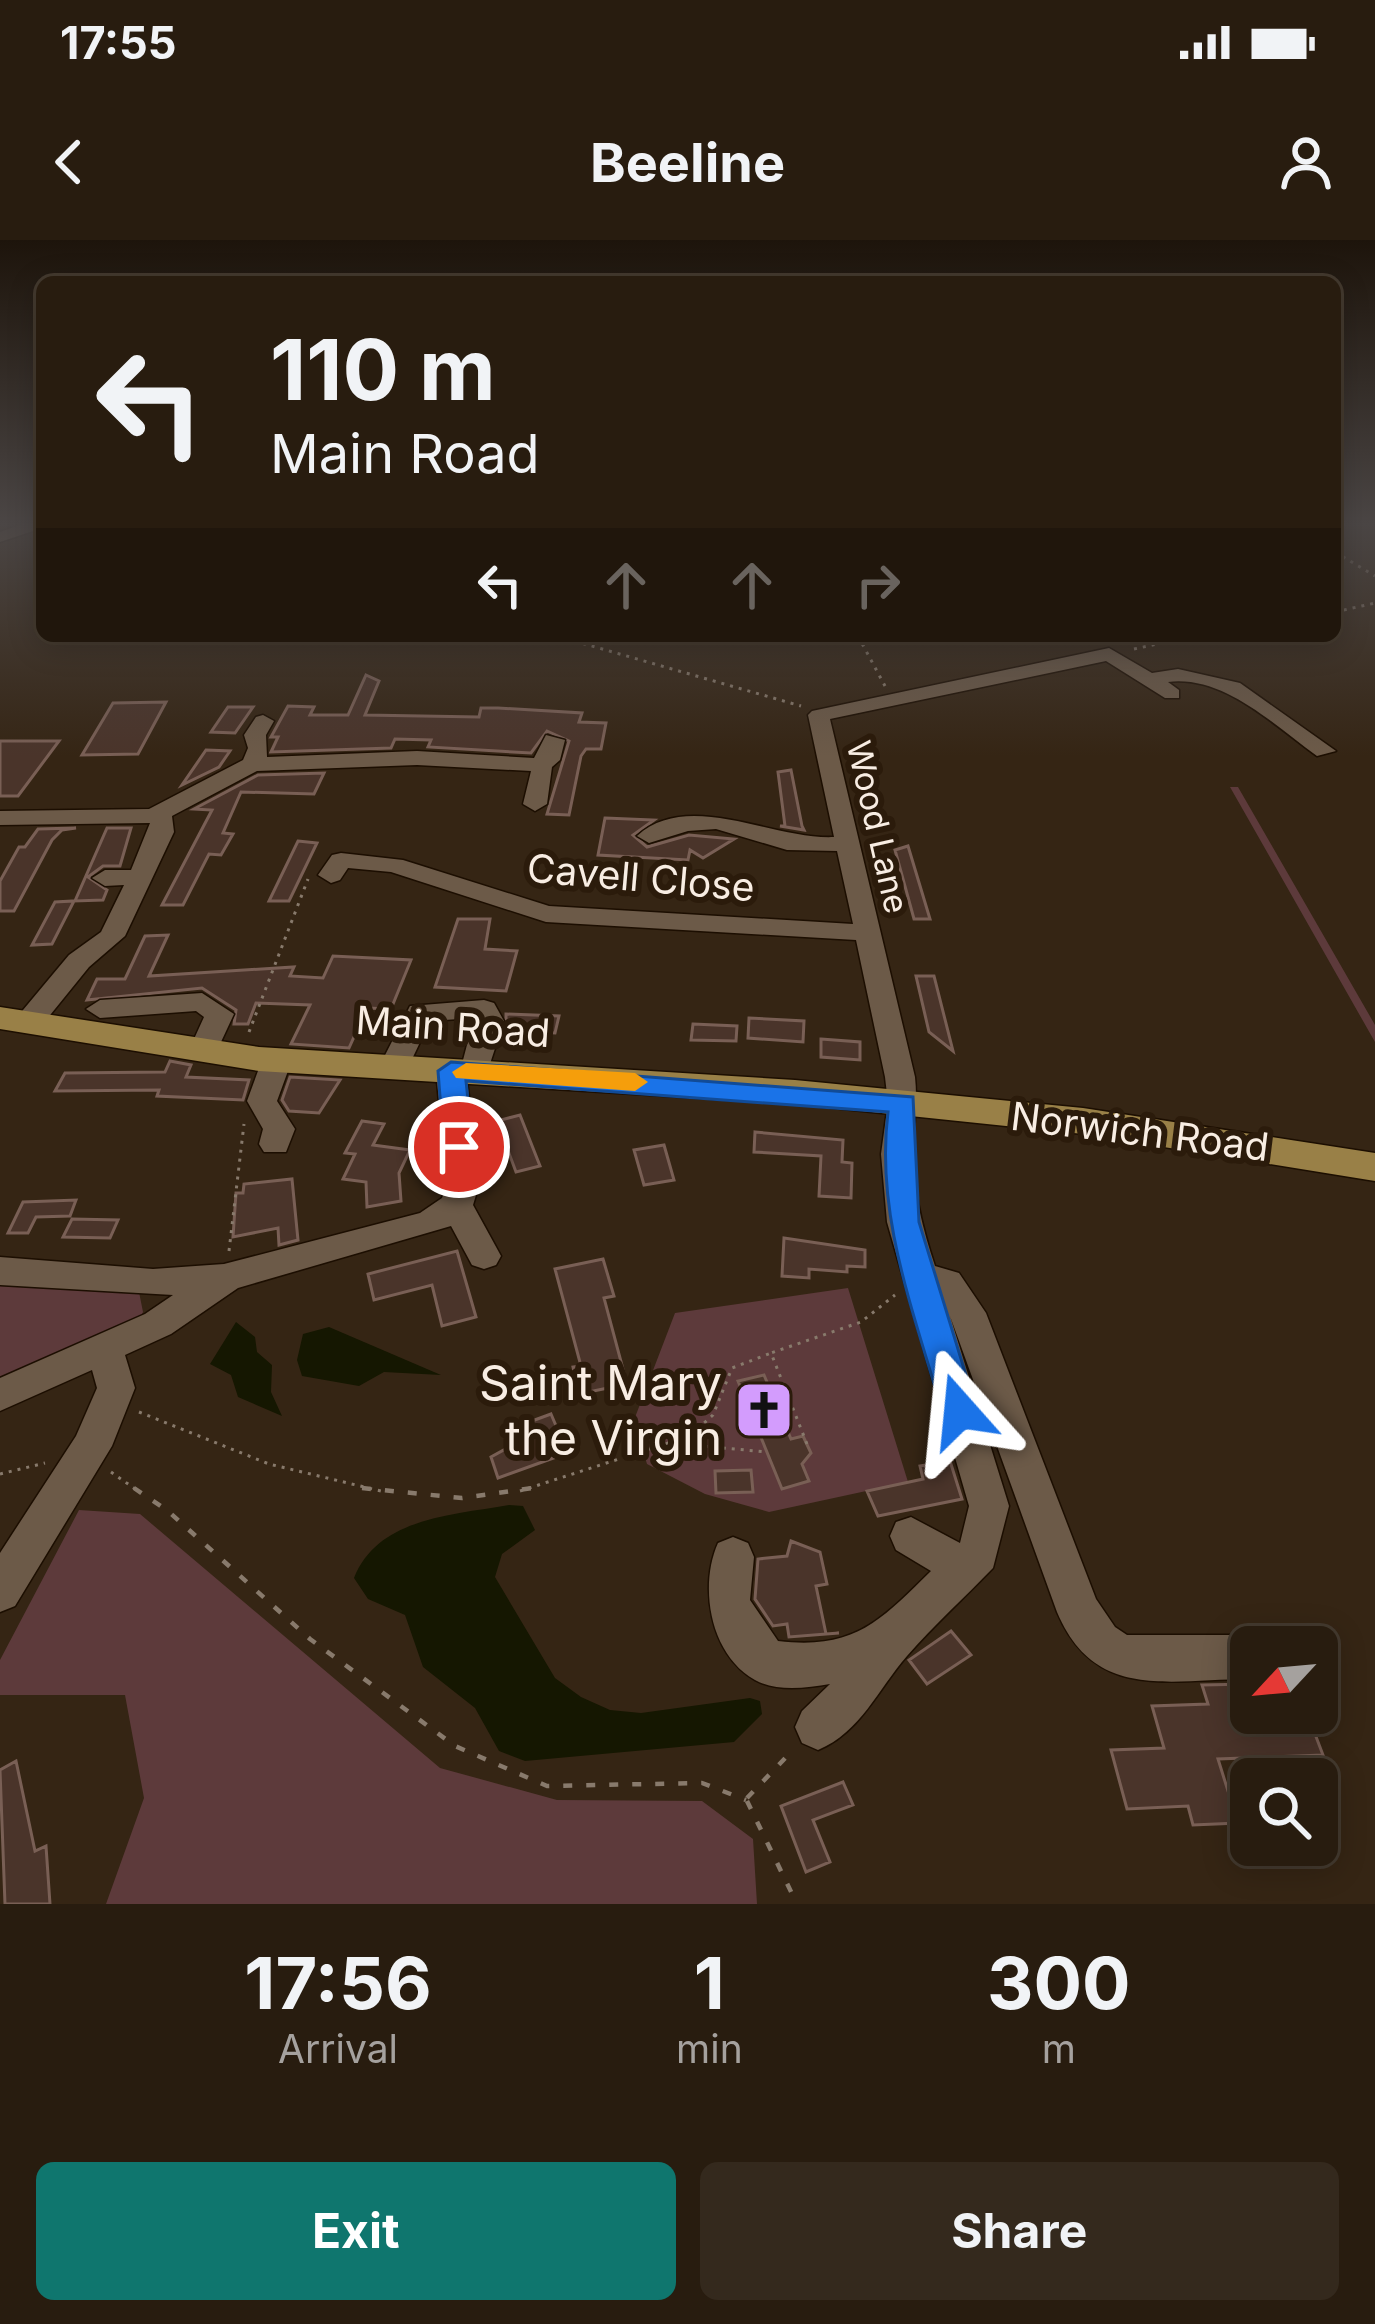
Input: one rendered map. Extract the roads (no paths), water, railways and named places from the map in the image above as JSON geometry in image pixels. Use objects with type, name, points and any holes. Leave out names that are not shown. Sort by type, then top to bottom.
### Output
[{"type":"main road","name":"Main Road","points":[[14,1020],[277,1060],[903,1103]]},
{"type":"main road","name":"Norwich Road","points":[[903,1103],[1083,1120],[1375,1167]]},
{"type":"street","name":"Wood Lane","points":[[963,1568],[978,1554],[989,1506],[904,1222],[897,1154],[903,1103],[819,715],[1109,654],[1149,679]]},
{"type":"street","points":[[1149,679],[1178,675],[1233,687],[1325,751]]},
{"type":"street","points":[[1149,679],[1172,694]]},
{"type":"street","points":[[253,764],[259,748],[255,735],[263,721]]},
{"type":"street","points":[[537,766],[549,760],[554,740]]},
{"type":"street","points":[[153,816],[253,764],[417,758],[537,766],[543,769],[535,804]]},
{"type":"street","points":[[0,818],[153,816],[162,819],[163,832],[136,878],[133,898],[112,936],[14,1020]]},
{"type":"street","points":[[649,836],[685,821],[737,823],[782,843],[847,844]]},
{"type":"street","name":"Cavell Close","points":[[341,861],[394,865],[546,914],[869,933]]},
{"type":"street","points":[[105,878],[136,878]]},
{"type":"street","points":[[100,1009],[183,1002],[213,1006],[220,1014],[222,1053]]},
{"type":"street","points":[[0,1271],[153,1283],[227,1276],[430,1223],[456,1205],[463,1185],[463,1072],[490,1021],[484,1009],[421,1012],[413,1018],[394,1067]]},
{"type":"street","points":[[275,1144],[279,1129],[262,1101],[277,1060]]},
{"type":"street","points":[[456,1205],[484,1256]]},
{"type":"street","points":[[0,1395],[111,1369],[158,1324],[227,1276]]},
{"type":"street","points":[[921,1277],[947,1282],[968,1312],[1079,1612],[1100,1642],[1121,1657],[1230,1657]]},
{"type":"street","points":[[0,1592],[92,1446],[111,1369]]},
{"type":"street","points":[[818,1727],[851,1696],[890,1642],[963,1568],[911,1536]]},
{"type":"street","points":[[733,1556],[726,1584],[733,1615],[745,1640],[766,1662],[797,1669],[848,1659],[890,1642]]},
{"type":"place","name":"Saint Mary the Virgin","points":[[764,1410]]}]
